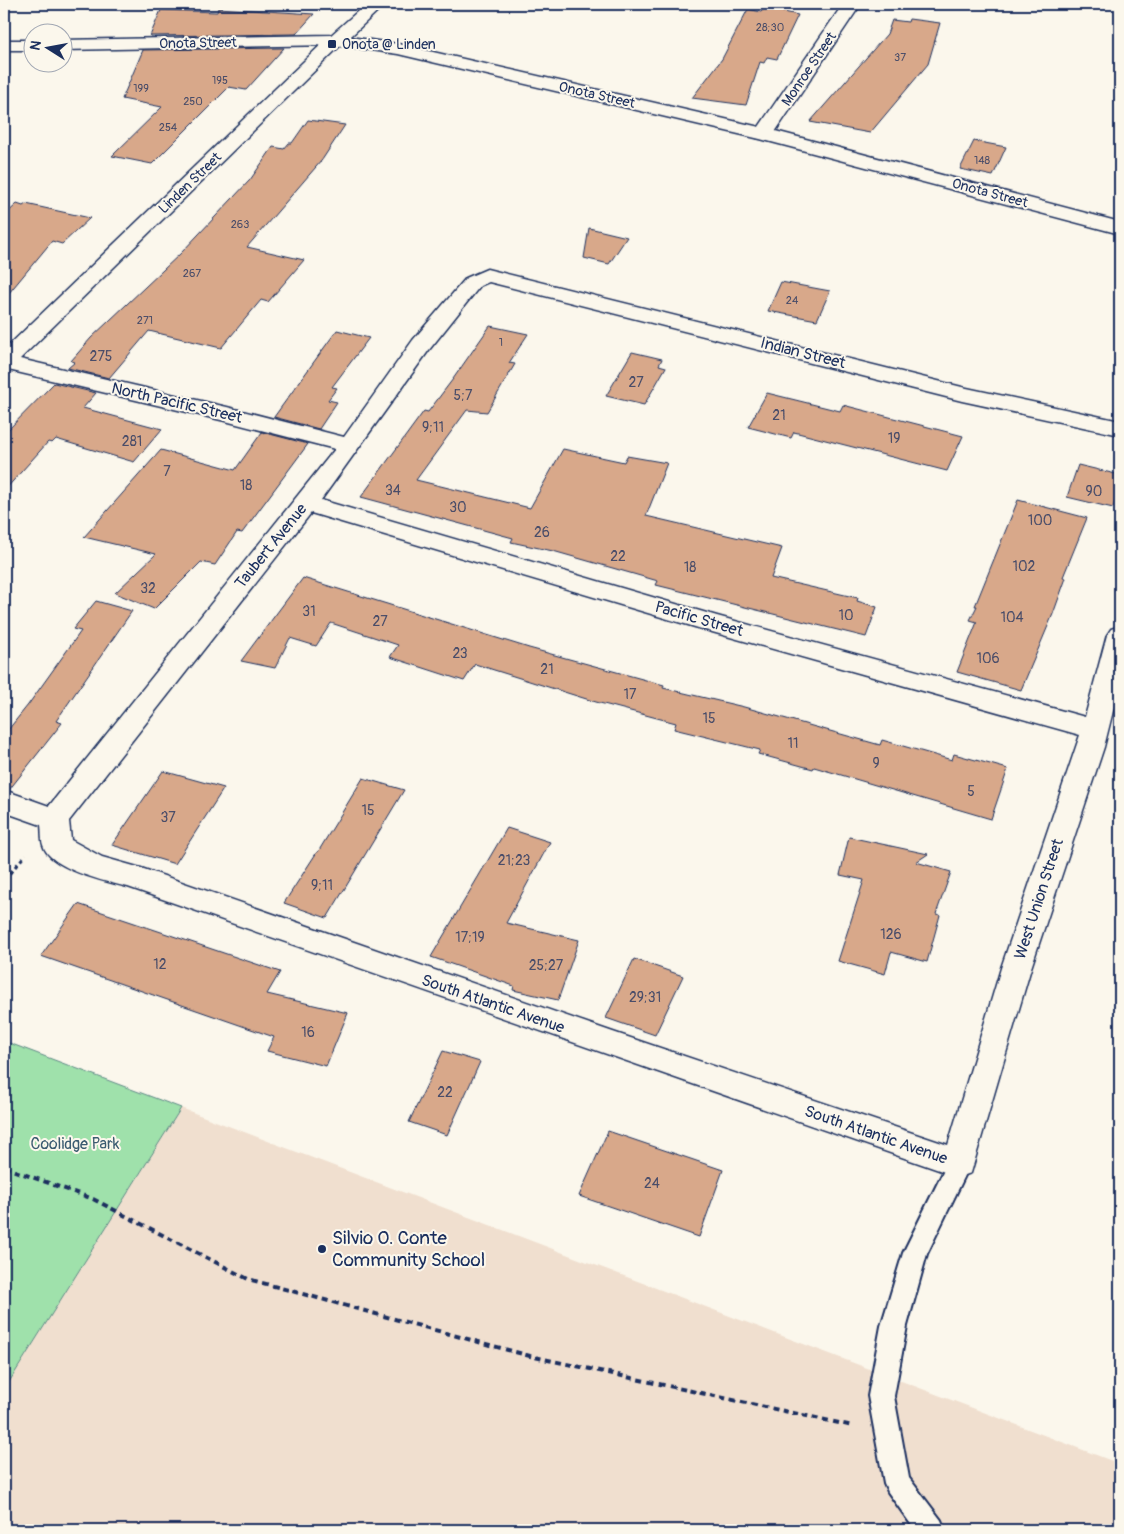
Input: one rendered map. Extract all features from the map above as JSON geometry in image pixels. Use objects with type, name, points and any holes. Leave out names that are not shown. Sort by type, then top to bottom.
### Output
[{"type":"street","name":"Linden Street","points":[[4,362],[336,40],[376,4]]},
{"type":"street","name":"Monroe Street","points":[[764,134],[852,4]]},
{"type":"street","name":"Onota Street","points":[[72,45],[336,40],[398,49],[764,134],[1120,228]]},
{"type":"street","points":[[4,45],[22,45]]},
{"type":"street","name":"Indian Street","points":[[487,274],[962,394],[1120,428]]},
{"type":"street","name":"Taubert Avenue","points":[[55,819],[350,446],[421,345],[473,282],[487,274]]},
{"type":"street","name":"North Pacific Street","points":[[4,362],[227,414],[350,446]]},
{"type":"street","name":"Pacific Street","points":[[305,504],[714,624],[1094,730]]},
{"type":"street","name":"West Union Street","points":[[959,1163],[1016,968],[1094,730],[1120,635]]},
{"type":"street","points":[[4,801],[55,819]]},
{"type":"street","name":"South Atlantic Avenue","points":[[55,819],[57,845],[70,856],[90,866],[132,876],[582,1035],[959,1163]]},
{"type":"lane","points":[[931,1530],[897,1483],[881,1396],[894,1326],[915,1253],[959,1163]]},
{"type":"path","points":[[4,1167],[93,1199],[248,1279],[530,1356],[887,1434]]},
{"type":"shaded area","name":"Silvio O. Conte Community School","points":[[181,1108],[1120,1464],[1120,1530],[4,1530],[4,1390]]},
{"type":"green space","name":"Coolidge Park","points":[[4,1041],[181,1108],[4,1390]]},
{"type":"building","points":[[218,8],[314,14],[296,34],[150,36],[161,10],[217,12]]},
{"type":"building","points":[[765,8],[798,15],[777,59],[767,57],[764,63],[760,62],[746,105],[692,98],[722,59],[748,9],[761,12]]},
{"type":"building","points":[[909,19],[940,23],[928,64],[870,133],[810,122],[887,34],[892,20],[908,22]]},
{"type":"building","points":[[284,48],[246,90],[229,87],[152,164],[112,156],[162,107],[122,99],[143,50]]},
{"type":"building","points":[[308,120],[345,125],[322,160],[247,247],[304,260],[268,302],[261,300],[221,348],[149,331],[109,378],[68,368],[75,362],[71,361],[91,338],[181,253],[250,180],[273,147],[284,149],[289,143],[292,143]]},
{"type":"building","points":[[974,141],[1006,147],[993,176],[960,169]]},
{"type":"building","points":[[17,204],[23,206],[26,204],[90,218],[62,244],[52,241],[4,299],[4,216]]},
{"type":"building","points":[[589,228],[627,237],[609,264],[584,258]]},
{"type":"building","points":[[781,282],[830,291],[817,320],[768,311]]},
{"type":"building","points":[[490,326],[528,334],[509,363],[515,364],[487,412],[467,410],[416,480],[530,508],[563,449],[624,462],[627,456],[667,463],[646,516],[782,548],[771,578],[858,598],[857,601],[877,607],[866,637],[656,585],[658,581],[553,551],[511,542],[513,538],[361,497],[424,411],[428,412],[453,379]]},
{"type":"building","points":[[337,330],[369,338],[332,387],[337,388],[328,400],[337,402],[319,429],[274,417]]},
{"type":"building","points":[[632,352],[662,359],[659,365],[666,367],[644,405],[606,396]]},
{"type":"building","points":[[54,383],[96,393],[83,408],[162,429],[134,462],[56,439],[52,443],[48,442],[4,491],[4,434]]},
{"type":"building","points":[[767,393],[840,411],[843,405],[963,436],[947,471],[794,432],[791,438],[748,427]]},
{"type":"building","points":[[262,432],[308,444],[242,533],[237,532],[215,565],[201,562],[154,609],[115,593],[156,554],[84,537],[161,450],[235,470]]},
{"type":"building","points":[[1078,465],[1120,475],[1120,485],[1113,508],[1067,497]]},
{"type":"building","points":[[1018,500],[1087,518],[1063,577],[1066,578],[1053,614],[1021,690],[957,672],[977,622],[970,620]]},
{"type":"building","points":[[303,578],[529,648],[664,685],[663,688],[744,707],[880,745],[882,740],[952,760],[954,754],[1008,769],[991,819],[814,767],[813,769],[758,754],[760,750],[674,729],[676,723],[596,702],[475,664],[464,681],[390,657],[398,645],[331,623],[316,646],[290,638],[275,668],[241,661]]},
{"type":"building","points":[[96,601],[132,611],[56,721],[62,723],[9,790],[4,788],[4,735],[81,631],[73,629]]},
{"type":"building","points":[[163,771],[224,788],[175,864],[112,845]]},
{"type":"building","points":[[363,778],[404,790],[327,918],[284,903],[318,852]]},
{"type":"building","points":[[507,828],[550,842],[506,923],[579,940],[558,1000],[513,990],[514,986],[431,957]]},
{"type":"building","points":[[849,837],[928,854],[916,862],[951,872],[936,914],[940,915],[927,962],[891,952],[885,974],[838,961],[864,880],[840,875]]},
{"type":"building","points":[[78,904],[280,972],[267,994],[348,1013],[326,1066],[267,1051],[274,1037],[41,956]]},
{"type":"building","points":[[634,959],[683,976],[655,1035],[606,1018]]},
{"type":"building","points":[[443,1051],[480,1062],[447,1135],[409,1122]]},
{"type":"building","points":[[608,1131],[723,1170],[699,1237],[579,1196]]},
{"type":"place","name":"Onota @ Linden","points":[[332,44]]},
{"type":"place","name":"Silvio O. Conte Community School","points":[[322,1249]]}]
